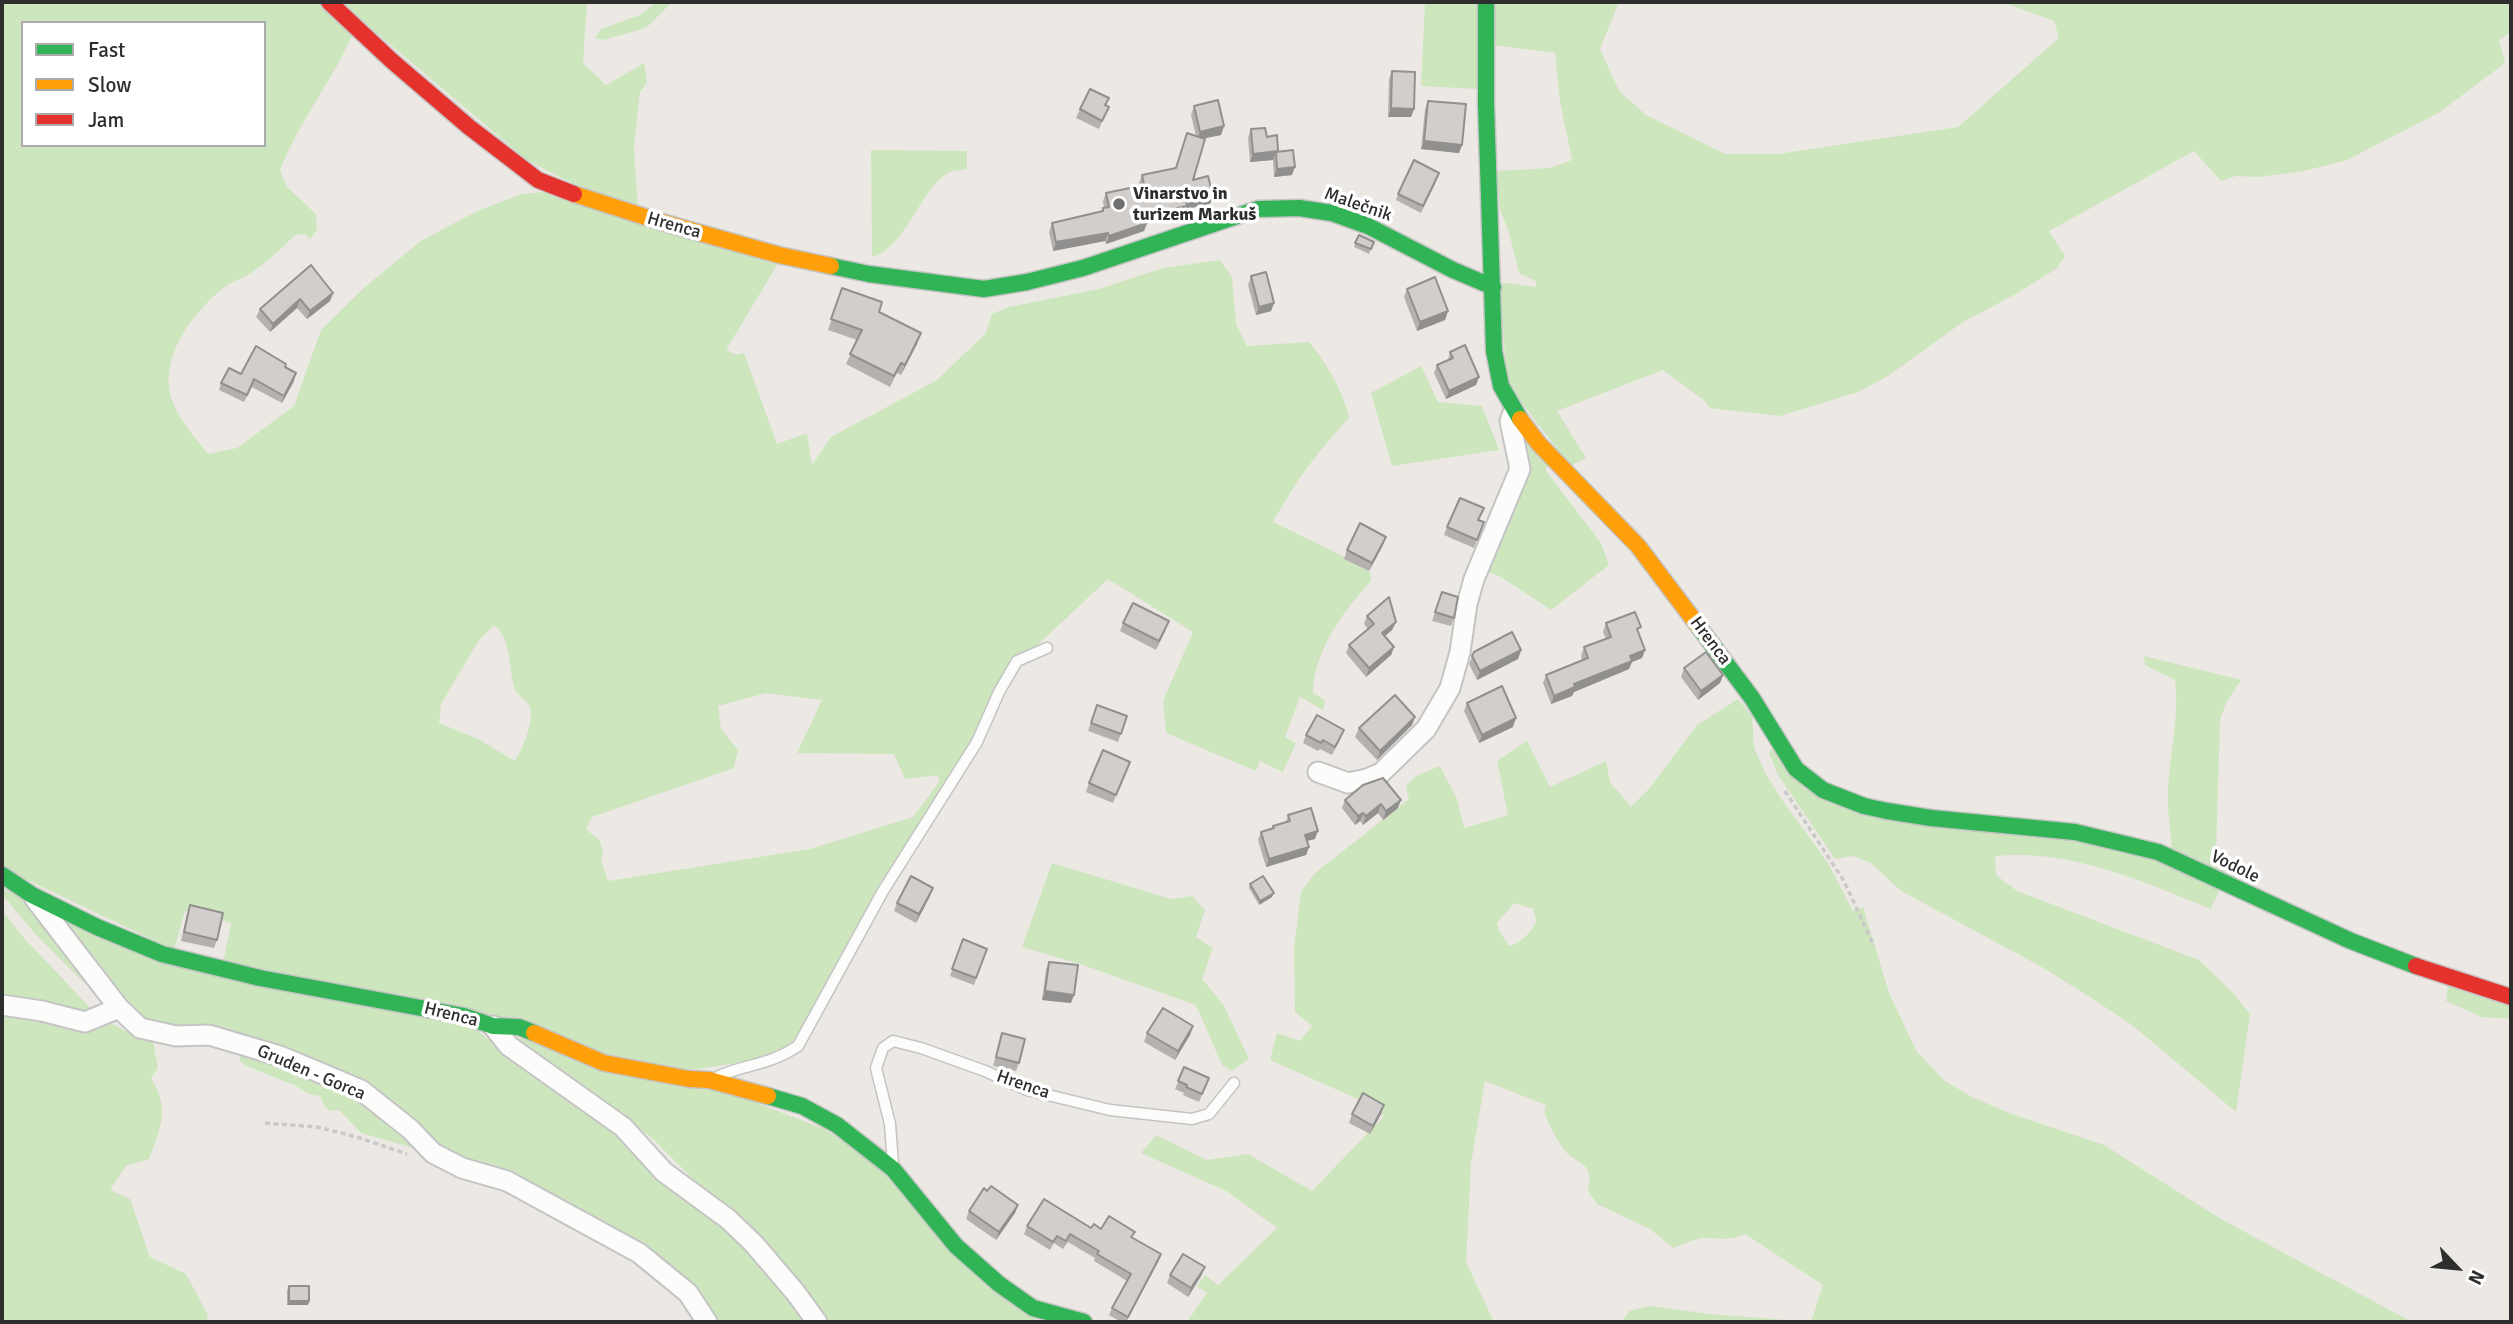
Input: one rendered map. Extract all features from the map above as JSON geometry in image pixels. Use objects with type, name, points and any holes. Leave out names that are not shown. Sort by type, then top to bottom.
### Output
[{"type":"street","name":"Hrenca","points":[[329,2],[469,127],[538,180],[597,203],[779,255],[869,274],[984,289],[1083,268]]},
{"type":"street","points":[[1486,2],[1487,137],[1493,287]]},
{"type":"street","name":"Malečnik","points":[[1083,268],[1258,209],[1313,209],[1354,221],[1397,239],[1452,269],[1493,287]]},
{"type":"street","name":"Hrenca","points":[[1493,287],[1492,321],[1499,377],[1513,413],[1526,425],[1539,444],[1638,546],[1752,698],[1796,769],[1835,796],[1864,806],[1931,818]]},
{"type":"street","name":"Hrenca","points":[[1318,772],[1348,783],[1381,773],[1426,729],[1450,688],[1460,652],[1467,604],[1520,469],[1510,421],[1513,413]]},
{"type":"street","name":"Vodole","points":[[1931,818],[2076,832],[2158,852],[2362,945],[2451,979],[2511,997]]},
{"type":"street","name":"Hrenca","points":[[2,875],[32,895],[97,928],[162,954],[260,978],[464,1016],[492,1026],[519,1027],[604,1063],[689,1079],[709,1080],[802,1106],[837,1125],[893,1168],[956,1246],[999,1284],[1033,1308],[1084,1322]]},
{"type":"street","name":"Gruden - Gorca","points":[[32,895],[118,1009],[140,1028],[176,1036],[209,1035],[280,1056],[361,1090],[410,1129],[433,1153],[463,1168],[507,1181],[639,1253],[688,1293],[706,1322]]},
{"type":"street","points":[[2,1005],[42,1011],[85,1022],[118,1009]]},
{"type":"street","points":[[492,1026],[509,1046],[623,1127],[664,1172],[728,1219],[779,1273],[817,1322]]},
{"type":"lane","points":[[709,1080],[780,1058],[798,1046],[883,891],[977,742],[999,692],[1017,661],[1046,648]]},
{"type":"lane","name":"Hrenca","points":[[893,1168],[890,1124],[876,1068],[883,1048],[893,1041],[985,1071],[1027,1090],[1110,1110],[1192,1119],[1209,1114],[1234,1083]]},
{"type":"path","points":[[1785,790],[1844,881],[1874,946]]},
{"type":"path","points":[[265,1123],[317,1127],[417,1157],[433,1153]]},
{"type":"green space","points":[[2,2],[321,2],[353,34],[296,135],[280,170],[287,187],[316,214],[317,230],[310,239],[305,234],[295,235],[259,267],[222,289],[189,324],[174,353],[169,384],[172,400],[183,421],[208,454],[237,448],[294,406],[321,330],[367,285],[421,241],[477,211],[522,194],[544,192],[777,265],[726,350],[737,355],[744,353],[777,444],[807,433],[812,465],[831,437],[937,380],[986,333],[992,314],[1009,307],[1099,289],[1163,268],[1220,260],[1232,277],[1236,324],[1247,346],[1309,342],[1334,378],[1349,418],[1307,468],[1273,522],[1367,568],[1371,581],[1350,605],[1324,647],[1313,693],[1325,700],[1323,710],[1300,697],[1285,737],[1296,743],[1283,772],[1260,761],[1256,771],[1166,733],[1163,701],[1193,632],[1108,579],[1031,651],[1015,656],[999,681],[992,706],[951,778],[861,918],[799,1034],[787,1047],[748,1061],[699,1069],[671,1069],[223,964],[231,923],[185,911],[174,950],[2,868]],"holes":[[[494,625],[507,645],[514,687],[531,709],[528,732],[515,761],[478,739],[439,723],[441,704],[479,640]],[[766,693],[822,700],[797,753],[894,754],[905,779],[938,775],[939,782],[913,817],[810,849],[608,881],[601,860],[603,853],[600,841],[586,829],[592,817],[734,768],[738,750],[721,729],[718,706]]]},
{"type":"green space","points":[[340,2],[587,2],[583,63],[606,85],[644,63],[647,83],[640,92],[634,147],[638,209],[586,190],[528,161]]},
{"type":"green space","points":[[656,2],[672,2],[646,28],[603,40],[595,38],[601,29],[640,15]]},
{"type":"green space","points":[[1425,2],[1481,2],[1478,89],[1421,86]]},
{"type":"green space","points":[[1494,2],[1619,2],[1600,49],[1619,91],[1646,115],[1725,154],[1778,154],[1958,127],[2059,38],[2054,21],[2002,2],[2511,2],[2511,32],[2499,40],[2505,63],[2440,112],[2347,160],[2304,171],[2258,177],[2236,176],[2221,181],[2194,151],[2049,231],[2065,256],[2056,269],[1963,322],[1888,376],[1858,392],[1780,416],[1709,408],[1706,402],[1663,370],[1557,411],[1586,458],[1570,466],[1508,385],[1498,282],[1536,287],[1536,281],[1519,273],[1508,229],[1500,210],[1496,171],[1550,168],[1572,160],[1560,101],[1555,53],[1493,45]]},
{"type":"green space","points":[[871,150],[967,151],[967,169],[953,171],[940,179],[895,241],[872,257]]},
{"type":"green space","points":[[1421,366],[1438,402],[1482,406],[1499,450],[1392,466],[1371,393]]},
{"type":"green space","points":[[1515,428],[1548,461],[1546,471],[1601,543],[1609,565],[1551,610],[1501,577],[1484,570],[1525,469]]},
{"type":"green space","points":[[2144,656],[2241,680],[2226,703],[2220,720],[2216,854],[2244,886],[2172,852],[2168,800],[2176,708],[2175,680],[2145,665]]},
{"type":"green space","points":[[1738,699],[1752,716],[1754,748],[1766,774],[1828,863],[1853,911],[1863,907],[1889,993],[1917,1052],[1945,1081],[1972,1097],[2009,1113],[2104,1145],[2221,1219],[2412,1322],[1811,1322],[1823,1285],[1745,1234],[1721,1239],[1702,1238],[1673,1248],[1650,1229],[1597,1204],[1588,1191],[1589,1173],[1559,1143],[1544,1112],[1546,1105],[1485,1081],[1471,1164],[1466,1262],[1494,1322],[1187,1322],[1207,1293],[1197,1286],[1205,1275],[1218,1285],[1277,1228],[1228,1192],[1141,1153],[1156,1135],[1207,1160],[1248,1154],[1312,1191],[1384,1116],[1369,1104],[1270,1060],[1277,1033],[1300,1041],[1312,1026],[1295,1012],[1294,949],[1301,892],[1314,874],[1409,799],[1406,786],[1416,776],[1440,766],[1457,799],[1464,828],[1508,815],[1497,761],[1527,741],[1550,787],[1606,761],[1610,782],[1631,807],[1649,789],[1697,725]],"holes":[[[1514,903],[1533,909],[1536,921],[1532,929],[1521,940],[1509,946],[1497,923]]]},
{"type":"green space","points":[[1772,749],[1806,790],[2126,849],[2221,887],[2211,909],[2132,878],[2079,862],[2024,855],[1995,856],[1996,875],[2017,891],[2199,960],[2234,994],[2250,1014],[2236,1112],[2132,1025],[2090,997],[2040,966],[1901,891],[1871,863],[1853,856],[1835,859],[1778,775],[1769,753]]},
{"type":"green space","points":[[1052,863],[1171,899],[1192,896],[1205,910],[1196,937],[1213,948],[1202,979],[1223,1004],[1249,1059],[1232,1071],[1222,1065],[1196,1005],[1080,964],[1022,947]]},
{"type":"green space","points":[[2,888],[164,961],[476,1029],[504,1052],[573,1097],[754,1253],[809,1322],[714,1322],[698,1300],[503,1172],[452,1152],[357,1081],[157,1029],[126,1018],[81,980],[36,935],[2,894]]},
{"type":"green space","points":[[2,910],[23,937],[100,1018],[153,1041],[158,1068],[151,1078],[162,1109],[160,1127],[149,1159],[126,1166],[110,1190],[130,1199],[150,1257],[186,1274],[207,1313],[208,1322],[2,1322]]},
{"type":"green space","points":[[2448,986],[2511,1003],[2511,1019],[2482,1017],[2446,1001]]},
{"type":"green space","points":[[520,1038],[739,1096],[824,1129],[867,1157],[1039,1322],[821,1322],[761,1247],[652,1138],[516,1044]]},
{"type":"green space","points":[[240,1050],[285,1067],[359,1101],[401,1133],[414,1145],[413,1148],[361,1133],[339,1110],[330,1111],[325,1107],[320,1096],[308,1094],[296,1086],[246,1066],[240,1061]]},
{"type":"green space","points":[[1650,1306],[1811,1322],[1622,1322],[1629,1311]]},
{"type":"building","points":[[1392,71],[1415,72],[1414,109],[1391,108]]},
{"type":"building","points":[[1090,89],[1109,98],[1105,105],[1109,107],[1102,121],[1080,109]]},
{"type":"building","points":[[1218,100],[1224,126],[1200,132],[1194,106]]},
{"type":"building","points":[[1428,101],[1466,104],[1462,145],[1424,141]]},
{"type":"building","points":[[1265,128],[1267,137],[1277,135],[1278,151],[1253,154],[1251,129]]},
{"type":"building","points":[[1187,133],[1205,139],[1193,180],[1208,176],[1213,196],[1186,201],[1187,206],[1145,215],[1147,223],[1109,236],[1108,233],[1056,242],[1052,223],[1103,211],[1103,208],[1109,207],[1106,193],[1144,185],[1142,175],[1176,168]]},
{"type":"building","points":[[1293,150],[1295,167],[1277,169],[1276,152]]},
{"type":"building","points":[[1414,160],[1439,173],[1423,206],[1398,194]]},
{"type":"building","points":[[1359,235],[1374,242],[1371,249],[1355,243]]},
{"type":"building","points":[[311,265],[333,293],[310,311],[300,299],[273,324],[260,309]]},
{"type":"building","points":[[1266,272],[1274,303],[1259,307],[1251,276]]},
{"type":"building","points":[[1435,277],[1448,311],[1420,322],[1407,289]]},
{"type":"building","points":[[842,288],[882,302],[879,312],[921,333],[905,365],[901,363],[894,376],[850,354],[862,330],[831,319]]},
{"type":"building","points":[[1465,345],[1479,377],[1449,391],[1437,365],[1453,358],[1450,352]]},
{"type":"building","points":[[256,346],[296,373],[284,396],[254,379],[247,395],[221,383],[229,368],[241,374]]},
{"type":"building","points":[[1460,498],[1484,508],[1478,520],[1484,522],[1477,540],[1447,527]]},
{"type":"building","points":[[1360,523],[1386,537],[1372,563],[1347,550]]},
{"type":"building","points":[[1442,592],[1458,597],[1454,618],[1435,612]]},
{"type":"building","points":[[1389,597],[1396,622],[1382,633],[1394,647],[1369,668],[1349,645],[1374,624],[1367,616]]},
{"type":"building","points":[[1133,603],[1169,621],[1159,641],[1123,623]]},
{"type":"building","points":[[1635,612],[1641,627],[1637,629],[1645,650],[1630,656],[1632,661],[1574,684],[1575,687],[1554,696],[1546,675],[1588,658],[1584,647],[1611,637],[1606,623]]},
{"type":"building","points":[[1512,632],[1521,650],[1480,671],[1472,656],[1474,652]]},
{"type":"building","points":[[1706,652],[1723,675],[1701,691],[1684,668]]},
{"type":"building","points":[[1502,686],[1516,718],[1482,735],[1467,703]]},
{"type":"building","points":[[1395,695],[1415,717],[1380,751],[1359,728]]},
{"type":"building","points":[[1097,705],[1127,716],[1121,734],[1091,723]]},
{"type":"building","points":[[1317,715],[1344,730],[1335,747],[1306,735]]},
{"type":"building","points":[[1103,750],[1130,762],[1116,795],[1089,783]]},
{"type":"building","points":[[1383,778],[1401,800],[1386,811],[1381,804],[1366,816],[1363,813],[1358,816],[1345,800],[1363,785]]},
{"type":"building","points":[[1311,808],[1318,831],[1305,835],[1309,847],[1269,859],[1261,832],[1290,821],[1288,815]]},
{"type":"building","points":[[911,876],[933,888],[919,914],[897,903]]},
{"type":"building","points":[[1263,876],[1274,893],[1260,901],[1250,884]]},
{"type":"building","points":[[190,905],[223,913],[217,940],[184,932]]},
{"type":"building","points":[[963,939],[987,949],[976,978],[952,969]]},
{"type":"building","points":[[1049,962],[1078,965],[1074,995],[1045,991]]},
{"type":"building","points":[[1163,1008],[1193,1026],[1178,1051],[1147,1033]]},
{"type":"building","points":[[1002,1033],[1025,1039],[1019,1063],[996,1057]]},
{"type":"building","points":[[1184,1067],[1209,1078],[1202,1094],[1178,1081]]},
{"type":"building","points":[[1363,1093],[1384,1105],[1373,1126],[1352,1114]]},
{"type":"building","points":[[991,1186],[1018,1205],[999,1232],[969,1211],[984,1188],[987,1191]]},
{"type":"building","points":[[1044,1199],[1091,1228],[1094,1224],[1101,1229],[1109,1216],[1135,1232],[1131,1237],[1161,1254],[1128,1317],[1112,1308],[1131,1274],[1070,1234],[1066,1241],[1057,1236],[1053,1242],[1027,1226]]},
{"type":"building","points":[[1183,1254],[1205,1267],[1191,1288],[1170,1275]]},
{"type":"building","points":[[289,1286],[309,1286],[309,1301],[289,1301]]},
{"type":"traffic: fast","points":[[1486,2],[1486,104],[1494,351],[1501,386],[1520,419]]},
{"type":"traffic: fast","points":[[831,266],[869,274],[984,289],[1083,268],[1258,209],[1299,208],[1332,213],[1368,226],[1453,270],[1493,287]]},
{"type":"traffic: fast","points":[[1699,627],[1752,698],[1796,769],[1823,790],[1864,806],[1887,811],[2075,832],[2158,852],[2351,941],[2416,966]]},
{"type":"traffic: fast","points":[[2,875],[32,895],[97,927],[162,954],[260,978],[464,1016],[493,1026],[519,1027],[534,1033]]},
{"type":"traffic: fast","points":[[768,1096],[802,1106],[837,1125],[893,1169],[956,1246],[999,1284],[1033,1308],[1084,1322]]},
{"type":"traffic: slow","points":[[574,194],[661,222],[779,255],[831,266]]},
{"type":"traffic: slow","points":[[1520,419],[1539,444],[1638,546],[1699,627]]},
{"type":"traffic: slow","points":[[534,1033],[604,1063],[689,1079],[709,1080],[768,1096]]},
{"type":"traffic: jam","points":[[329,2],[469,127],[538,180],[574,194]]},
{"type":"traffic: jam","points":[[2416,966],[2511,997]]},
{"type":"place","name":"Vinarstvo in turizem Markuš","points":[[1119,204]]}]
